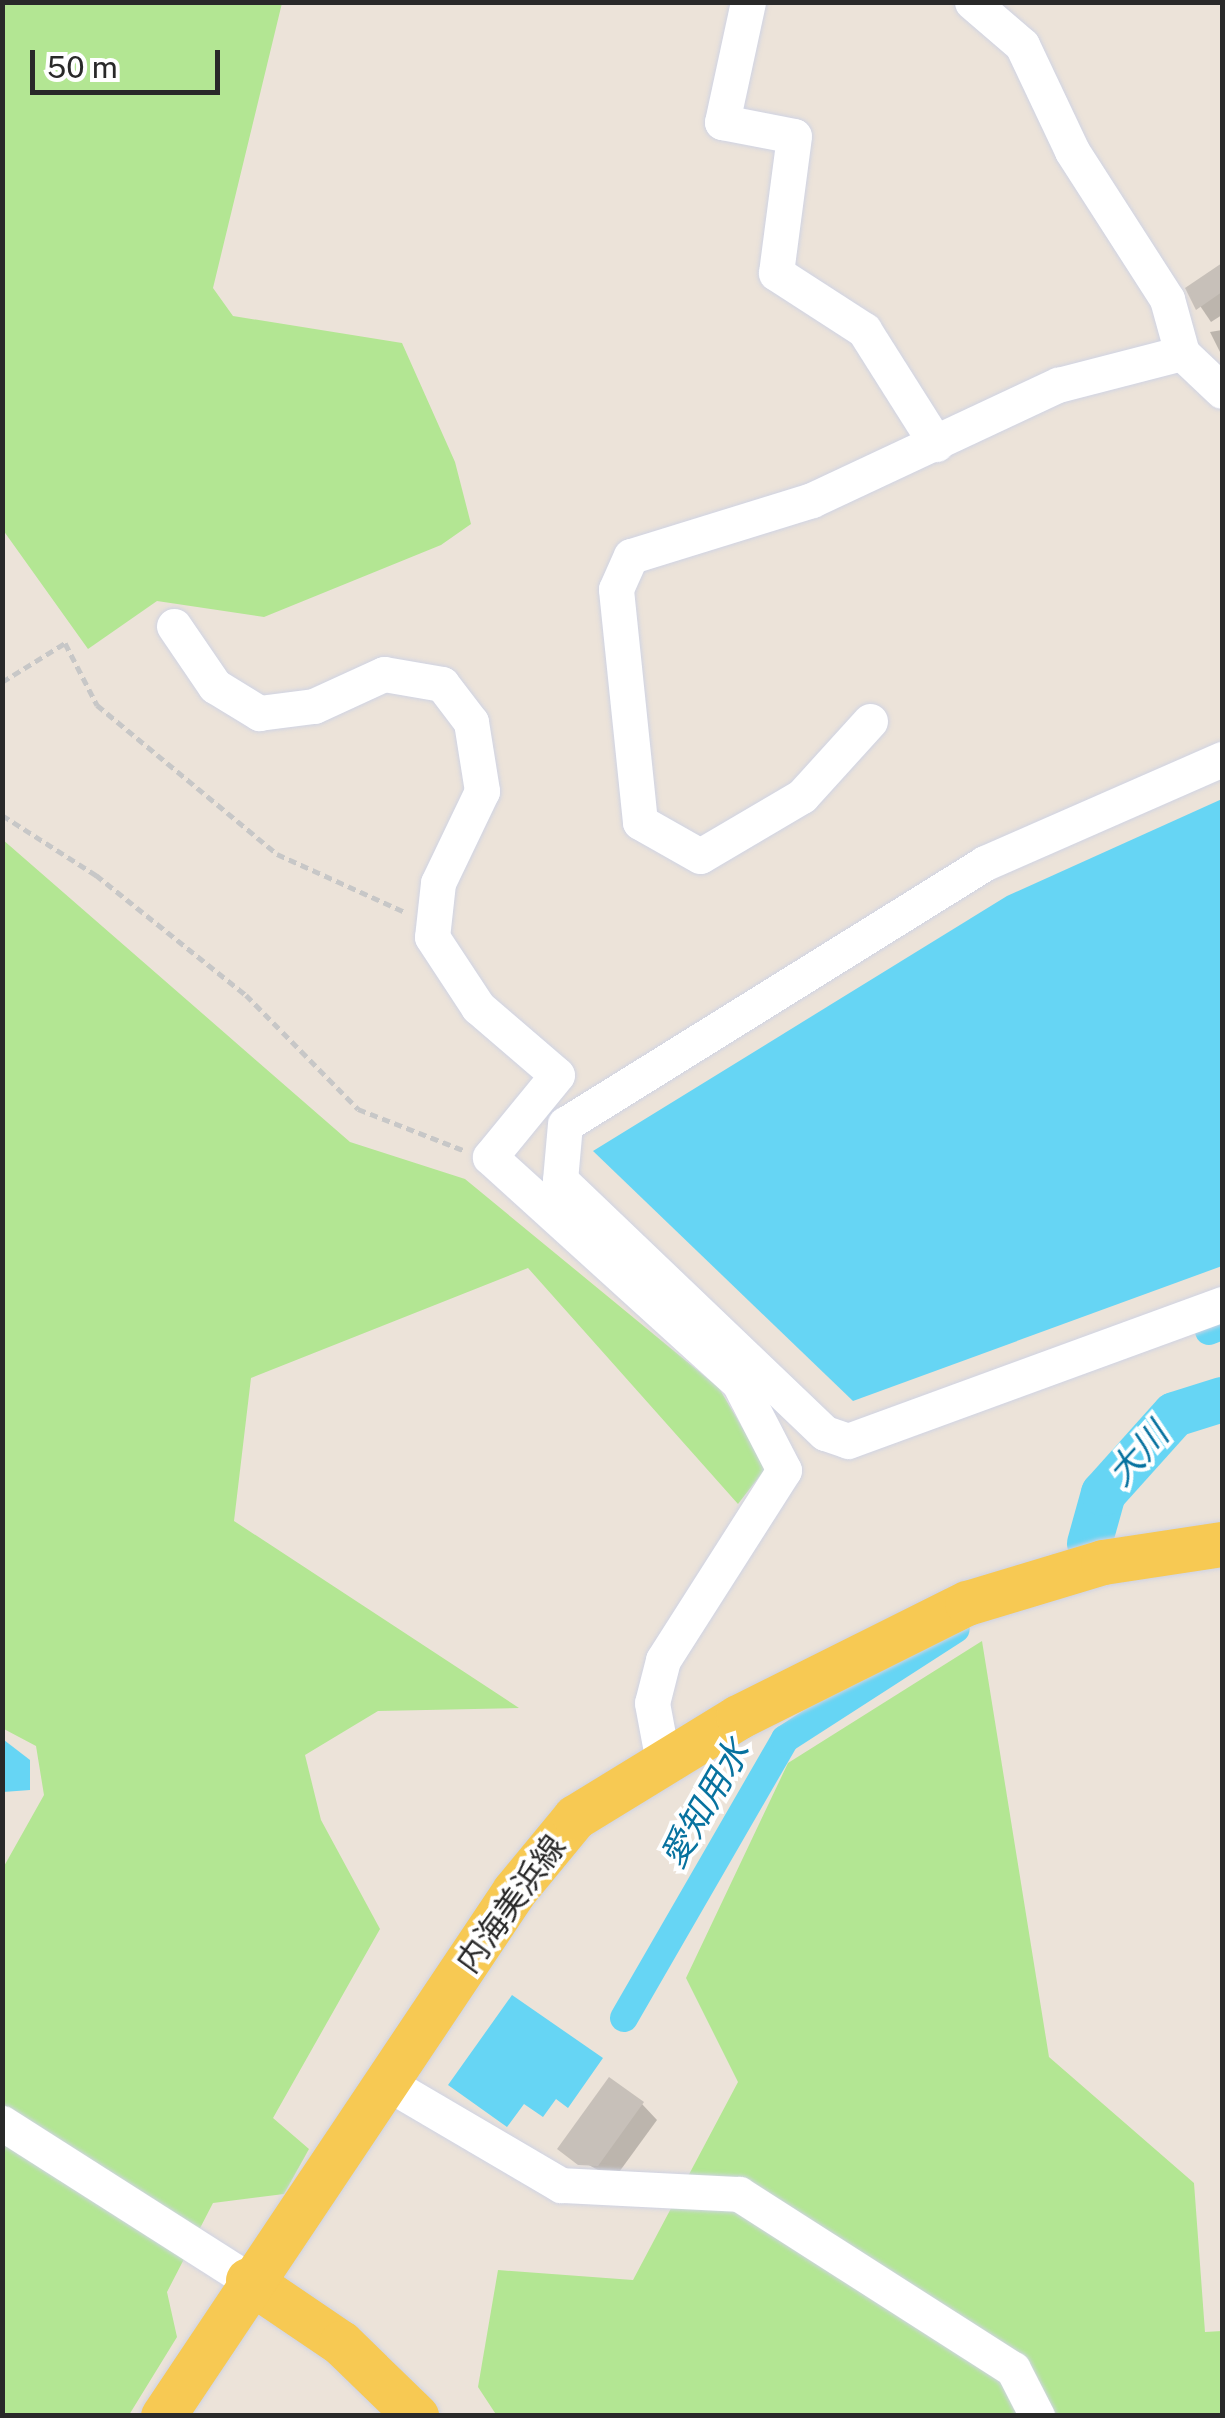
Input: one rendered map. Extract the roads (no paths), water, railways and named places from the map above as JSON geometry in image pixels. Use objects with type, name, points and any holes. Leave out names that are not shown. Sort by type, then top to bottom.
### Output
[{"type":"main road","name":"内海美浜線","points":[[163,2416],[248,2280],[388,2082],[514,1891],[575,1817],[663,1762],[967,1603],[1103,1562],[1222,1544]]},
{"type":"main road","points":[[248,2280],[341,2343],[416,2416]]},
{"type":"street","points":[[748,2],[722,122],[794,136],[776,272],[864,330],[936,444]]},
{"type":"street","points":[[972,2],[1022,45],[1072,151],[1167,299],[1182,353],[1222,390]]},
{"type":"street","points":[[870,721],[802,796],[700,856],[640,822],[616,589],[631,556],[812,500],[1058,385],[1182,353]]},
{"type":"street","points":[[174,626],[215,686],[258,713],[314,706],[384,674],[442,684],[471,722],[482,792],[438,884],[432,937],[478,1007],[557,1075],[490,1157],[740,1383],[784,1470]]},
{"type":"street","points":[[1222,759],[985,864],[566,1124],[560,1180],[825,1433],[848,1442],[1222,1304]]},
{"type":"street","points":[[663,1762],[652,1702],[663,1660],[784,1470],[825,1433]]},
{"type":"street","points":[[388,2082],[561,2184],[738,2194],[1013,2370],[1037,2416]]},
{"type":"street","points":[[2,2123],[248,2280]]},
{"type":"water","points":[[1222,799],[1222,1266],[853,1401],[593,1151],[1007,896]]},
{"type":"water","points":[[4,1740],[30,1760],[30,1790],[3,1792]]},
{"type":"water","points":[[512,1995],[603,2058],[568,2108],[556,2099],[543,2117],[524,2104],[507,2127],[448,2085]]},
{"type":"waterway","name":"愛知用水","points":[[1209,1331],[1222,1326]]},
{"type":"waterway","name":"大川","points":[[1089,1543],[1103,1493],[1174,1414],[1222,1399]]},
{"type":"waterway","name":"愛知用水","points":[[624,2018],[785,1739],[956,1629]]}]
